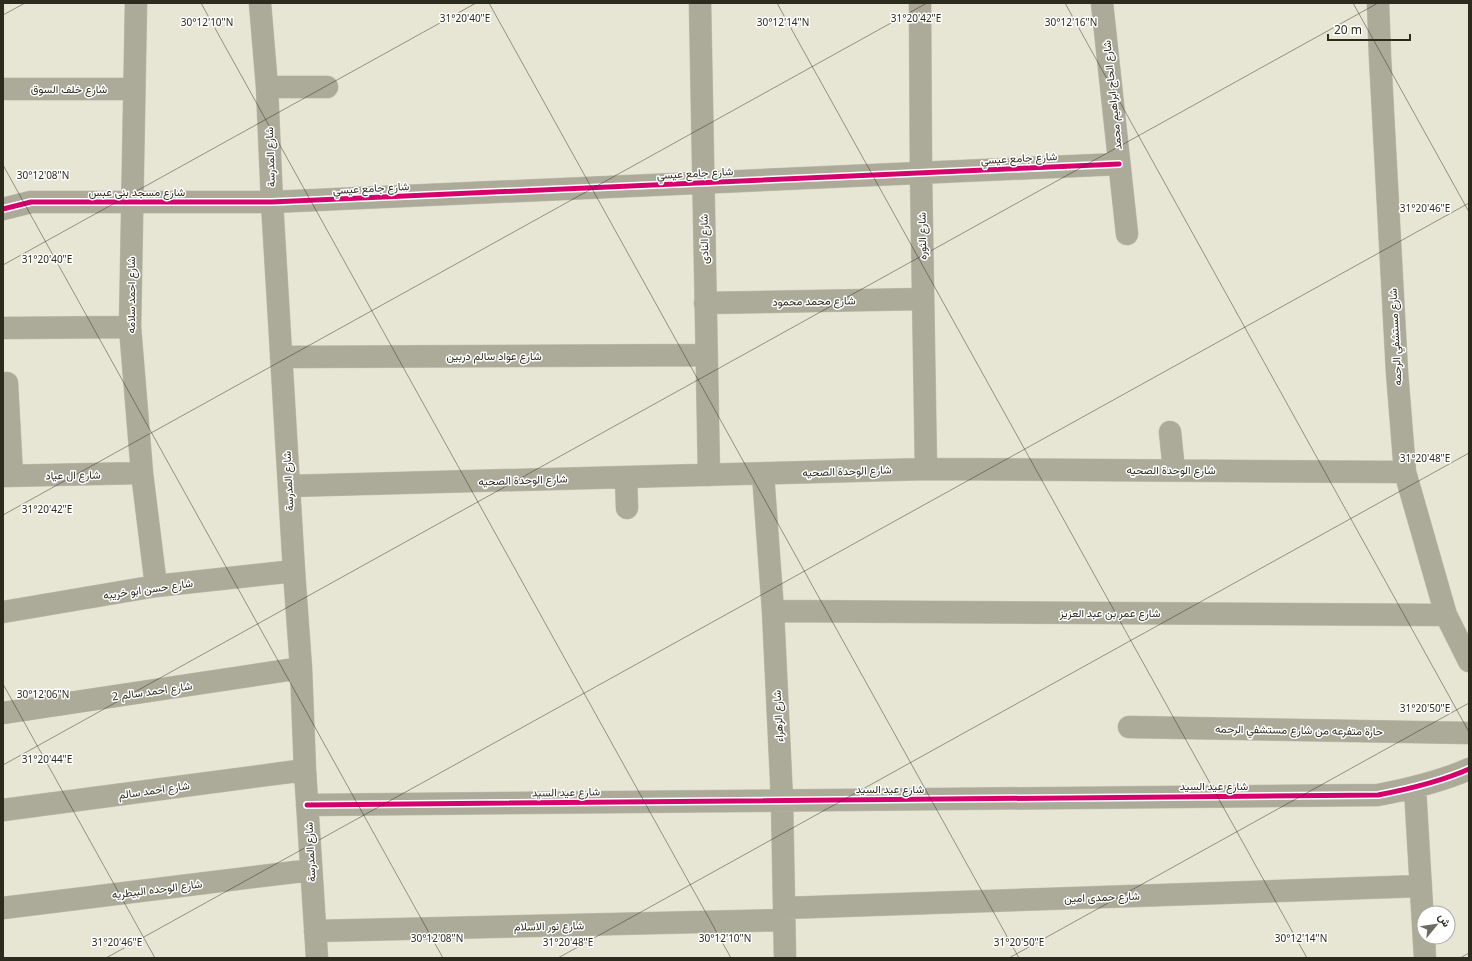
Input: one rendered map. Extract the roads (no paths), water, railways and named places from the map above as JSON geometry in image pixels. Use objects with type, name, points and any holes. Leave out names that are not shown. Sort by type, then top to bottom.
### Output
[{"type":"street","name":"شارع احمد سلامه","points":[[136,3],[130,327],[142,473],[156,586]]},
{"type":"street","name":"شارع المدرسة","points":[[260,3],[267,87],[272,202],[301,668],[305,770],[317,958]]},
{"type":"street","name":"شارع النادى","points":[[700,3],[709,475]]},
{"type":"street","name":"شارع الثوره","points":[[920,3],[926,469]]},
{"type":"street","name":"شارع الحاج ابراهيم محمد","points":[[1102,3],[1127,234]]},
{"type":"street","name":"شارع مستشفي الرحمه","points":[[1378,3],[1397,372],[1405,472],[1446,615],[1469,661]]},
{"type":"street","points":[[267,87],[327,87]]},
{"type":"street","name":"شارع خلف السوق","points":[[3,89],[134,89]]},
{"type":"street","name":"شارع جامع عيسي","points":[[272,202],[1119,164]]},
{"type":"street","name":"شارع مسجد بنى عبس","points":[[3,209],[31,202],[272,202]]},
{"type":"street","name":"شارع محمد محمود","points":[[705,303],[923,299]]},
{"type":"street","points":[[3,328],[130,327]]},
{"type":"street","name":"شارع عواد سالم دربين","points":[[281,357],[706,355]]},
{"type":"street","points":[[7,383],[8,476]]},
{"type":"street","points":[[1170,432],[1174,470]]},
{"type":"street","name":"شارع الوحدة الصحيه","points":[[289,486],[926,469],[1405,472]]},
{"type":"street","name":"شارع ال عياد","points":[[8,476],[142,473]]},
{"type":"street","name":"شارع الزهراء","points":[[763,474],[773,611],[782,800],[785,958]]},
{"type":"street","points":[[626,478],[626,508]]},
{"type":"street","name":"شارع حسن ابو خريبه","points":[[3,612],[156,586],[294,571]]},
{"type":"street","name":"شارع عمر بن عبد العزيز","points":[[773,611],[1446,615]]},
{"type":"street","name":"شارع احمد سالم 2","points":[[3,713],[301,668]]},
{"type":"street","name":"حارة متفرعه من شارع مستشفي الرحمه","points":[[1129,727],[1469,734]]},
{"type":"street","name":"شارع عيد السيد","points":[[307,805],[1378,795],[1415,788],[1451,777],[1469,769]]},
{"type":"street","name":"شارع احمد سالم","points":[[3,810],[305,770]]},
{"type":"street","points":[[1415,788],[1425,958]]},
{"type":"street","name":"شارع الوحده البيطريه","points":[[3,908],[312,870]]},
{"type":"street","name":"شارع حمدى امين","points":[[784,914],[1420,886]]},
{"type":"street","name":"شارع نور الاسلام","points":[[315,931],[784,914]]}]
